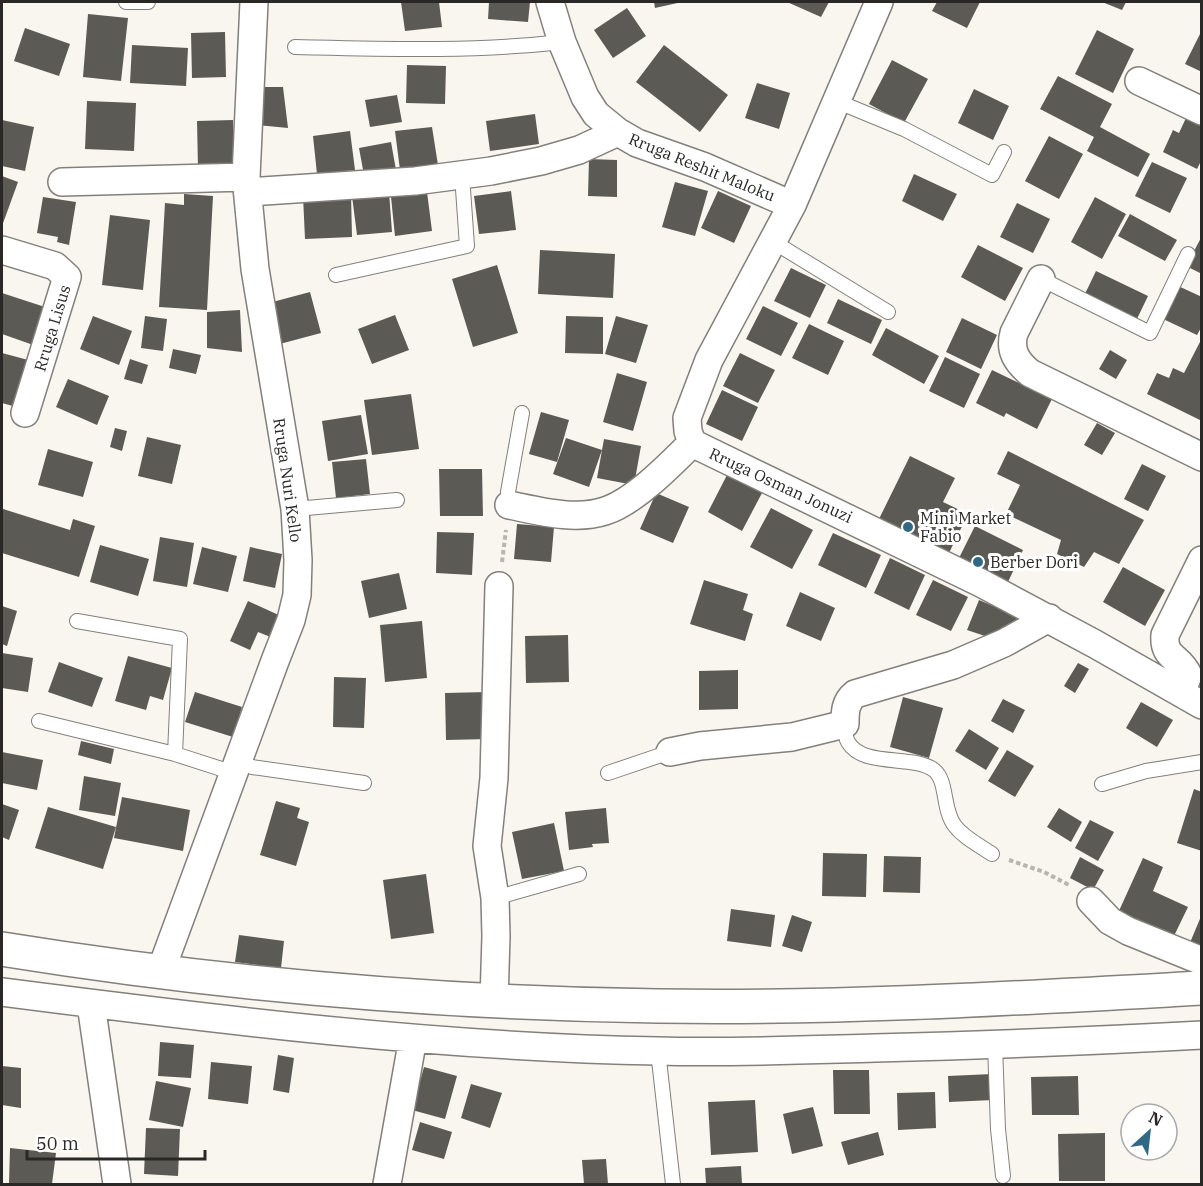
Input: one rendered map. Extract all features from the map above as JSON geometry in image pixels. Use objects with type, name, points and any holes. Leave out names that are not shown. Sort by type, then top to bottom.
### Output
[{"type":"street","name":"Rruga Nuri Kello","points":[[160,973],[291,620],[295,603],[298,560],[295,509],[255,269],[247,185],[254,2]]},
{"type":"street","name":"Rruga Reshit Maloku","points":[[550,2],[562,42],[585,97],[596,114],[618,132],[637,143],[705,167],[792,205]]},
{"type":"street","name":"Rruga Osman Jonuzi","points":[[879,2],[792,205],[709,360],[694,394],[687,418],[692,443],[1049,618],[1191,699]]},
{"type":"street","points":[[1139,81],[1202,111]]},
{"type":"street","points":[[62,182],[247,185],[415,181],[462,175],[541,160],[579,150],[618,132]]},
{"type":"street","name":"Rruga Lisus","points":[[2,250],[54,266],[67,277],[26,413]]},
{"type":"street","points":[[1041,279],[1011,343],[1014,356],[1021,365],[1030,373],[1202,457]]},
{"type":"street","points":[[509,506],[552,514],[605,511],[630,499],[692,443]]},
{"type":"street","points":[[1191,699],[1185,668],[1171,656],[1164,646],[1165,635],[1202,561]]},
{"type":"street","points":[[494,1001],[496,982],[495,898],[487,846],[494,778],[499,586]]},
{"type":"street","points":[[670,752],[700,746],[792,736],[845,724],[845,711],[849,700],[855,694],[953,665],[1004,643],[1049,618]]},
{"type":"street","points":[[1091,901],[1110,921],[1128,931],[1202,961]]},
{"type":"street","points":[[2,949],[160,973],[284,986],[494,1001],[657,1006],[759,1006],[882,1003],[1202,988]]},
{"type":"street","points":[[2,992],[91,1004],[413,1038],[658,1051],[767,1051],[995,1045],[1202,1035]]},
{"type":"street","points":[[91,1004],[117,1185]]},
{"type":"street","points":[[387,1185],[413,1038]]},
{"type":"lane","points":[[126,3],[148,2]]},
{"type":"lane","points":[[295,47],[446,50],[516,47],[562,42]]},
{"type":"lane","points":[[836,101],[904,129],[992,175],[1004,152]]},
{"type":"lane","points":[[336,275],[467,246],[462,175]]},
{"type":"lane","points":[[772,241],[888,312]]},
{"type":"lane","points":[[1041,279],[1150,333],[1188,254]]},
{"type":"lane","points":[[509,506],[508,492],[522,413]]},
{"type":"lane","points":[[295,509],[397,500]]},
{"type":"lane","points":[[77,621],[180,639],[175,754]]},
{"type":"lane","points":[[39,721],[236,768],[252,766],[364,783]]},
{"type":"lane","points":[[845,724],[847,741],[856,751],[934,770],[942,780],[945,804],[954,825],[970,840],[992,854]]},
{"type":"lane","points":[[608,773],[670,752]]},
{"type":"lane","points":[[1102,784],[1146,771],[1202,762]]},
{"type":"lane","points":[[495,898],[579,874]]},
{"type":"lane","points":[[995,1045],[998,1129],[1003,1176]]},
{"type":"lane","points":[[658,1051],[673,1185]]},
{"type":"path","points":[[499,586],[509,506]]},
{"type":"path","points":[[992,854],[1044,872],[1069,885],[1091,901]]},
{"type":"building","points":[[401,2],[439,2],[442,27],[405,31]]},
{"type":"building","points":[[489,2],[530,2],[528,22],[488,19]]},
{"type":"building","points":[[654,2],[682,2],[655,8]]},
{"type":"building","points":[[787,2],[829,2],[821,17]]},
{"type":"building","points":[[937,2],[980,2],[967,28],[932,11]]},
{"type":"building","points":[[1102,2],[1126,2],[1122,10]]},
{"type":"building","points":[[627,8],[646,36],[613,58],[594,30]]},
{"type":"building","points":[[88,14],[128,18],[121,81],[83,77]]},
{"type":"building","points":[[25,28],[70,44],[59,76],[14,61]]},
{"type":"building","points":[[1097,30],[1134,49],[1113,93],[1075,74]]},
{"type":"building","points":[[1202,30],[1202,72],[1185,64]]},
{"type":"building","points":[[225,32],[226,77],[192,78],[191,33]]},
{"type":"building","points":[[132,45],[188,48],[186,86],[130,83]]},
{"type":"building","points":[[664,45],[728,95],[700,132],[636,82]]},
{"type":"building","points":[[892,60],[928,79],[904,123],[869,104]]},
{"type":"building","points":[[407,65],[446,66],[445,104],[406,103]]},
{"type":"building","points":[[1058,76],[1112,104],[1100,127],[1150,154],[1138,177],[1087,151],[1094,137],[1040,109]]},
{"type":"building","points":[[757,83],[790,93],[779,129],[745,118]]},
{"type":"building","points":[[252,87],[283,87],[288,128],[257,125]]},
{"type":"building","points":[[974,89],[1009,106],[993,140],[958,123]]},
{"type":"building","points":[[397,95],[402,122],[370,127],[365,100]]},
{"type":"building","points":[[87,101],[136,103],[134,151],[85,149]]},
{"type":"building","points":[[535,114],[539,144],[490,151],[486,121]]},
{"type":"building","points":[[1186,118],[1202,126],[1202,159],[1197,169],[1163,152],[1173,130],[1179,133]]},
{"type":"building","points":[[2,120],[34,127],[25,171],[2,166]]},
{"type":"building","points":[[233,120],[234,169],[198,169],[197,121]]},
{"type":"building","points":[[432,127],[438,165],[400,170],[395,131]]},
{"type":"building","points":[[350,131],[355,170],[317,174],[313,136]]},
{"type":"building","points":[[1049,136],[1083,154],[1059,199],[1025,181]]},
{"type":"building","points":[[391,142],[396,170],[364,175],[359,148]]},
{"type":"building","points":[[589,159],[617,160],[617,197],[588,196]]},
{"type":"building","points":[[1152,162],[1187,178],[1170,213],[1135,196]]},
{"type":"building","points":[[914,174],[957,194],[943,221],[902,201]]},
{"type":"building","points":[[2,176],[18,182],[2,226]]},
{"type":"building","points":[[675,182],[708,191],[695,236],[662,227]]},
{"type":"building","points":[[511,191],[516,230],[479,234],[474,196]]},
{"type":"building","points":[[718,191],[751,206],[734,243],[701,228]]},
{"type":"building","points":[[389,192],[392,232],[357,235],[352,196]]},
{"type":"building","points":[[427,192],[432,231],[395,236],[391,197]]},
{"type":"building","points":[[184,194],[213,196],[207,310],[159,307],[165,203],[184,205]]},
{"type":"building","points":[[351,195],[352,237],[305,239],[303,196]]},
{"type":"building","points":[[43,197],[76,202],[69,245],[57,242],[58,237],[37,233]]},
{"type":"building","points":[[1095,197],[1126,214],[1102,259],[1071,242]]},
{"type":"building","points":[[1017,203],[1050,219],[1033,253],[1000,237]]},
{"type":"building","points":[[1130,214],[1177,240],[1165,261],[1118,236]]},
{"type":"building","points":[[110,215],[150,220],[143,290],[102,285]]},
{"type":"building","points":[[1202,236],[1202,274],[1186,266]]},
{"type":"building","points":[[978,245],[1023,268],[1005,301],[961,277]]},
{"type":"building","points":[[540,250],[615,254],[613,298],[538,294]]},
{"type":"building","points":[[497,265],[518,333],[473,347],[452,279]]},
{"type":"building","points":[[791,268],[826,285],[810,318],[774,301]]},
{"type":"building","points":[[1096,271],[1148,296],[1135,323],[1083,298]]},
{"type":"building","points":[[1176,285],[1202,297],[1202,326],[1197,335],[1161,318]]},
{"type":"building","points":[[310,292],[321,333],[276,345],[265,304]]},
{"type":"building","points":[[2,293],[51,309],[39,347],[2,334]]},
{"type":"building","points":[[838,299],[882,320],[871,344],[827,323]]},
{"type":"building","points":[[763,306],[798,323],[781,356],[746,339]]},
{"type":"building","points":[[240,310],[242,352],[207,348],[207,312]]},
{"type":"building","points":[[395,315],[409,350],[372,364],[358,329]]},
{"type":"building","points":[[93,316],[132,331],[119,365],[80,349]]},
{"type":"building","points":[[145,316],[167,319],[163,351],[141,348]]},
{"type":"building","points":[[566,316],[603,317],[603,354],[565,353]]},
{"type":"building","points":[[616,316],[648,325],[636,363],[605,354]]},
{"type":"building","points":[[962,318],[997,335],[981,369],[946,352]]},
{"type":"building","points":[[809,324],[844,341],[828,375],[792,358]]},
{"type":"building","points":[[886,328],[939,356],[924,384],[872,355]]},
{"type":"building","points":[[1202,338],[1202,421],[1147,394],[1157,373],[1169,378],[1173,368],[1184,373]]},
{"type":"building","points":[[173,349],[201,355],[196,374],[169,368]]},
{"type":"building","points":[[1110,350],[1127,360],[1116,379],[1099,369]]},
{"type":"building","points":[[2,353],[32,361],[20,408],[2,403]]},
{"type":"building","points":[[740,353],[775,370],[758,403],[723,386]]},
{"type":"building","points":[[945,357],[980,374],[964,408],[929,391]]},
{"type":"building","points":[[130,359],[148,365],[142,384],[124,379]]},
{"type":"building","points":[[992,370],[1052,399],[1037,429],[1006,413],[1004,417],[976,403]]},
{"type":"building","points":[[617,373],[647,382],[633,431],[603,422]]},
{"type":"building","points":[[68,379],[109,396],[97,425],[56,407]]},
{"type":"building","points":[[722,390],[758,407],[742,441],[706,424]]},
{"type":"building","points":[[411,394],[419,449],[372,455],[364,400]]},
{"type":"building","points":[[541,412],[569,420],[557,462],[529,454]]},
{"type":"building","points":[[361,415],[368,454],[328,461],[322,421]]},
{"type":"building","points":[[1097,423],[1115,433],[1102,455],[1084,445]]},
{"type":"building","points":[[115,428],[127,431],[122,451],[110,447]]},
{"type":"building","points":[[147,437],[181,445],[172,484],[138,476]]},
{"type":"building","points":[[566,438],[602,450],[589,487],[553,474]]},
{"type":"building","points":[[604,439],[641,446],[634,485],[597,478]]},
{"type":"building","points":[[48,449],[93,462],[83,497],[38,485]]},
{"type":"building","points":[[1008,451],[1144,520],[1119,564],[1094,552],[1084,567],[1057,554],[1061,540],[1006,514],[1020,485],[997,474]]},
{"type":"building","points":[[910,456],[955,478],[943,502],[968,514],[948,555],[878,521]]},
{"type":"building","points":[[366,459],[370,494],[336,498],[332,462]]},
{"type":"building","points":[[1142,464],[1166,476],[1148,511],[1124,499]]},
{"type":"building","points":[[439,469],[482,469],[483,516],[440,516]]},
{"type":"building","points":[[727,475],[762,493],[742,531],[708,512]]},
{"type":"building","points":[[656,493],[689,507],[673,543],[640,529]]},
{"type":"building","points":[[771,508],[813,530],[792,569],[750,547]]},
{"type":"building","points":[[3,509],[70,530],[73,519],[95,526],[79,577],[2,553]]},
{"type":"building","points":[[517,524],[554,527],[551,562],[514,559]]},
{"type":"building","points":[[975,526],[1023,550],[1007,584],[958,560]]},
{"type":"building","points":[[437,532],[474,533],[472,575],[436,573]]},
{"type":"building","points":[[833,533],[881,555],[866,588],[818,565]]},
{"type":"building","points":[[160,537],[194,543],[187,587],[153,581]]},
{"type":"building","points":[[100,545],[149,559],[138,596],[90,582]]},
{"type":"building","points":[[202,547],[237,556],[228,592],[193,584]]},
{"type":"building","points":[[250,547],[282,554],[275,588],[243,581]]},
{"type":"building","points":[[890,558],[925,575],[909,610],[874,593]]},
{"type":"building","points":[[1123,567],[1165,590],[1145,626],[1103,602]]},
{"type":"building","points":[[399,573],[407,609],[369,618],[361,581]]},
{"type":"building","points":[[704,580],[748,594],[743,610],[753,614],[745,641],[690,624]]},
{"type":"building","points":[[933,580],[968,597],[951,631],[916,615]]},
{"type":"building","points":[[800,592],[835,608],[821,641],[786,626]]},
{"type":"building","points":[[979,600],[1015,615],[1018,623],[997,640],[967,630]]},
{"type":"building","points":[[248,601],[283,617],[273,638],[258,632],[250,650],[230,641]]},
{"type":"building","points":[[2,606],[17,611],[7,646],[2,644]]},
{"type":"building","points":[[422,621],[427,678],[385,682],[380,625]]},
{"type":"building","points":[[568,635],[569,682],[526,683],[525,636]]},
{"type":"building","points":[[2,653],[33,658],[28,692],[2,688]]},
{"type":"building","points":[[128,656],[172,668],[163,700],[150,696],[146,710],[115,701]]},
{"type":"building","points":[[59,662],[103,678],[92,707],[48,692]]},
{"type":"building","points":[[1078,663],[1089,669],[1075,693],[1064,686]]},
{"type":"building","points":[[738,670],[738,709],[699,710],[699,671]]},
{"type":"building","points":[[334,677],[366,678],[364,728],[333,727]]},
{"type":"building","points":[[195,692],[242,707],[233,737],[185,722]]},
{"type":"building","points":[[488,692],[489,739],[446,740],[445,693]]},
{"type":"building","points":[[903,697],[943,708],[929,758],[890,747]]},
{"type":"building","points":[[1003,699],[1025,710],[1013,733],[991,721]]},
{"type":"building","points":[[1141,702],[1173,720],[1157,747],[1126,728]]},
{"type":"building","points":[[969,729],[999,748],[986,770],[955,751]]},
{"type":"building","points":[[81,741],[114,749],[111,764],[78,755]]},
{"type":"building","points":[[1007,750],[1034,766],[1015,797],[988,781]]},
{"type":"building","points":[[2,752],[43,760],[37,790],[2,783]]},
{"type":"building","points":[[84,776],[121,783],[115,816],[79,810]]},
{"type":"building","points":[[1194,789],[1202,792],[1202,851],[1177,843]]},
{"type":"building","points":[[122,797],[190,810],[183,851],[114,838]]},
{"type":"building","points":[[276,801],[300,808],[297,818],[309,822],[296,866],[260,855]]},
{"type":"building","points":[[2,804],[19,810],[9,840],[2,837]]},
{"type":"building","points":[[48,807],[116,827],[103,869],[35,848]]},
{"type":"building","points":[[606,808],[609,843],[592,844],[593,847],[569,850],[565,812]]},
{"type":"building","points":[[1059,808],[1082,822],[1071,842],[1047,827]]},
{"type":"building","points":[[1090,820],[1114,832],[1098,861],[1075,848]]},
{"type":"building","points":[[554,823],[564,871],[522,879],[512,832]]},
{"type":"building","points":[[823,853],[867,854],[866,897],[822,896]]},
{"type":"building","points":[[884,856],[921,857],[920,893],[883,892]]},
{"type":"building","points":[[1080,857],[1104,870],[1093,890],[1070,878]]},
{"type":"building","points":[[1143,858],[1163,867],[1153,891],[1188,907],[1173,938],[1118,913]]},
{"type":"building","points":[[426,874],[434,933],[391,939],[383,880]]},
{"type":"building","points":[[731,909],[775,915],[771,947],[727,941]]},
{"type":"building","points":[[1202,914],[1202,950],[1189,945]]},
{"type":"building","points":[[792,915],[812,922],[802,952],[782,946]]},
{"type":"building","points":[[239,935],[284,941],[281,968],[235,962]]},
{"type":"building","points":[[160,1042],[194,1045],[191,1078],[158,1076]]},
{"type":"building","points":[[278,1055],[294,1058],[289,1093],[273,1090]]},
{"type":"building","points":[[211,1062],[252,1066],[248,1104],[208,1099]]},
{"type":"building","points":[[2,1066],[21,1068],[21,1108],[2,1105]]},
{"type":"building","points":[[424,1067],[457,1076],[445,1119],[412,1110]]},
{"type":"building","points":[[833,1070],[869,1070],[870,1114],[834,1114]]},
{"type":"building","points":[[992,1074],[993,1100],[949,1102],[948,1076]]},
{"type":"building","points":[[1078,1076],[1079,1115],[1032,1115],[1031,1077]]},
{"type":"building","points":[[156,1081],[191,1088],[183,1127],[149,1120]]},
{"type":"building","points":[[471,1084],[502,1093],[490,1128],[461,1118]]},
{"type":"building","points":[[935,1092],[936,1128],[898,1130],[897,1093]]},
{"type":"building","points":[[755,1100],[758,1152],[711,1155],[708,1102]]},
{"type":"building","points":[[813,1107],[823,1146],[792,1154],[783,1114]]},
{"type":"building","points":[[420,1122],[452,1132],[444,1159],[412,1150]]},
{"type":"building","points":[[146,1128],[180,1129],[178,1176],[144,1174]]},
{"type":"building","points":[[878,1132],[884,1155],[848,1165],[841,1142]]},
{"type":"building","points":[[1105,1133],[1105,1181],[1059,1181],[1058,1134]]},
{"type":"building","points":[[10,1148],[56,1153],[52,1184],[9,1183]]},
{"type":"building","points":[[606,1159],[608,1184],[584,1184],[582,1160]]},
{"type":"building","points":[[741,1166],[742,1184],[706,1184],[705,1168]]},
{"type":"place","name":"Mini Market Fabio","points":[[908,527]]},
{"type":"place","name":"Berber Dori","points":[[978,562]]}]
